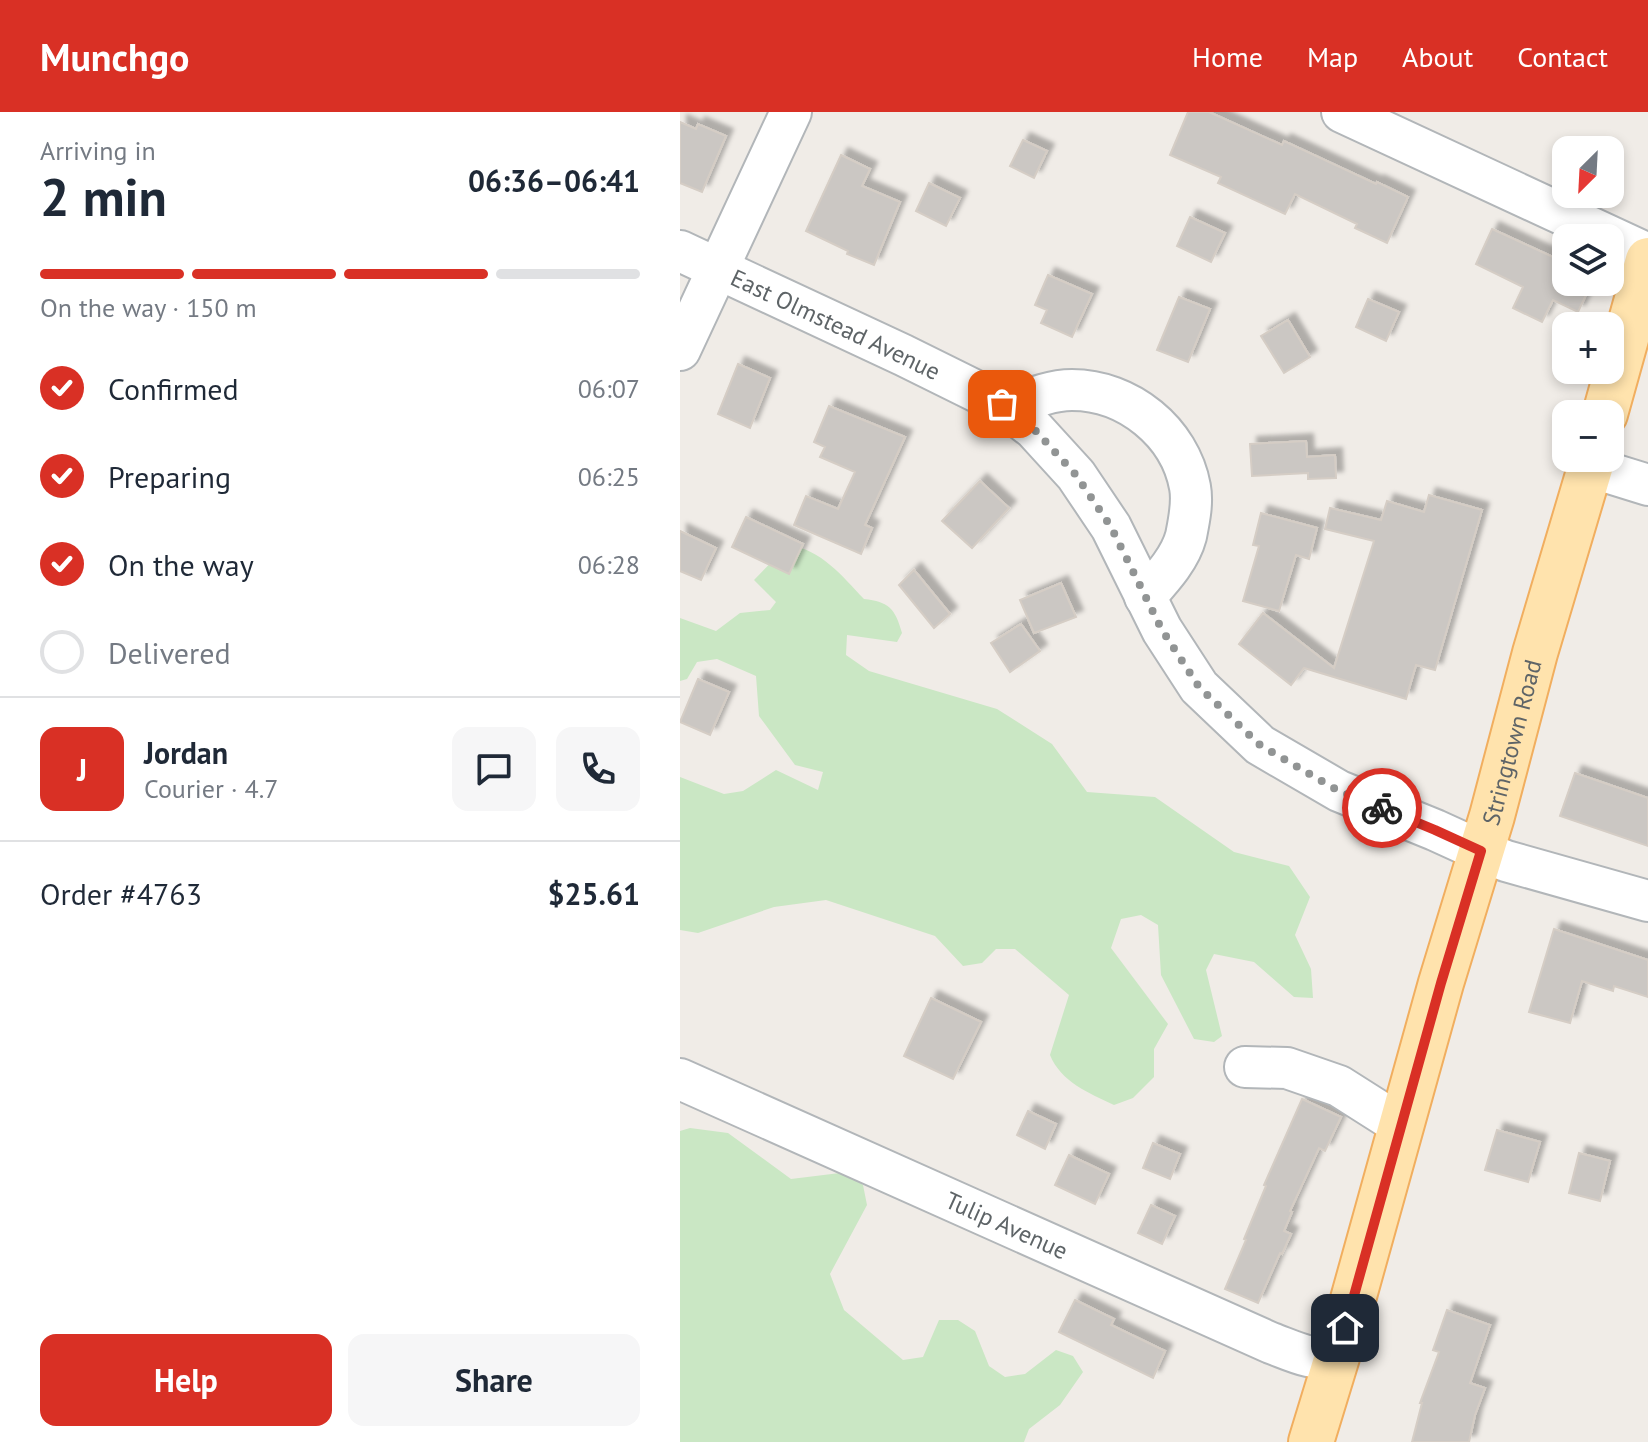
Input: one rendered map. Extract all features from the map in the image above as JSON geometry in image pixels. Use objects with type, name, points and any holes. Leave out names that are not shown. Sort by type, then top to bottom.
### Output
[{"type":"main road","points":[[1609,400],[1648,257]]},
{"type":"main road","name":"Stringtown Road","points":[[1311,1442],[1588,472]]},
{"type":"street","points":[[680,350],[791,112]]},
{"type":"street","points":[[1342,112],[1648,257]]},
{"type":"street","name":"East Olmstead Avenue","points":[[680,251],[903,355],[1007,408],[1034,429],[1076,475],[1111,527],[1162,630],[1199,687],[1260,745],[1339,791],[1481,851],[1506,861],[1648,901]]},
{"type":"street","points":[[1007,408],[1051,392],[1090,391],[1130,405],[1156,423],[1175,448],[1190,487],[1191,503],[1185,539],[1170,568],[1145,597]]},
{"type":"street","points":[[1616,472],[1648,485]]},
{"type":"street","points":[[1245,1067],[1287,1068],[1339,1086],[1402,1126]]},
{"type":"street","name":"Tulip Avenue","points":[[680,1079],[1271,1343],[1311,1358],[1325,1360],[1337,1357]]},
{"type":"green space","points":[[788,545],[821,558],[864,599],[885,604],[897,618],[902,633],[897,642],[847,635],[846,655],[869,671],[997,709],[1052,744],[1087,792],[1155,797],[1234,852],[1289,866],[1310,897],[1295,935],[1311,969],[1313,998],[1294,997],[1254,962],[1214,954],[1206,970],[1222,1036],[1214,1042],[1194,1039],[1161,975],[1158,925],[1141,915],[1121,919],[1111,948],[1168,1024],[1154,1049],[1154,1077],[1133,1098],[1114,1105],[1068,1080],[1055,1064],[1050,1055],[1069,995],[1015,949],[996,949],[982,963],[963,966],[935,936],[826,900],[774,907],[698,933],[680,930],[680,777],[724,794],[743,791],[776,770],[818,790],[823,772],[795,765],[759,716],[756,676],[717,659],[697,662],[687,679],[680,681],[680,618],[716,631],[740,613],[770,610],[776,602],[754,580]]},
{"type":"green space","points":[[690,1128],[728,1133],[791,1179],[848,1172],[863,1185],[867,1205],[830,1274],[844,1310],[903,1360],[923,1357],[939,1320],[958,1320],[975,1331],[989,1366],[1005,1377],[1025,1374],[1056,1350],[1073,1356],[1083,1372],[1060,1405],[1029,1429],[1024,1442],[680,1442],[680,1131]]},
{"type":"building","points":[[1188,112],[1209,112],[1282,145],[1284,141],[1408,197],[1387,243],[1355,228],[1357,224],[1295,194],[1285,214],[1218,183],[1221,177],[1170,155]]},
{"type":"building","points":[[680,122],[696,129],[698,124],[726,136],[702,192],[680,183]]},
{"type":"building","points":[[1023,140],[1047,151],[1034,178],[1010,166]]},
{"type":"building","points":[[841,155],[870,169],[862,186],[900,202],[874,265],[806,231]]},
{"type":"building","points":[[929,183],[960,198],[946,226],[916,211]]},
{"type":"building","points":[[1190,217],[1225,233],[1211,262],[1177,246]]},
{"type":"building","points":[[1492,229],[1552,257],[1552,296],[1585,296],[1578,312],[1553,300],[1542,322],[1513,308],[1523,287],[1476,264]]},
{"type":"building","points":[[1048,275],[1092,294],[1072,337],[1041,323],[1047,310],[1035,305]]},
{"type":"building","points":[[1179,297],[1210,309],[1188,362],[1157,350]]},
{"type":"building","points":[[1368,299],[1399,312],[1386,341],[1356,327]]},
{"type":"building","points":[[1288,320],[1310,357],[1284,373],[1261,336]]},
{"type":"building","points":[[738,364],[770,378],[750,428],[718,414]]},
{"type":"building","points":[[829,406],[905,437],[865,525],[872,528],[861,554],[794,525],[806,496],[838,509],[855,472],[820,457],[825,447],[814,442]]},
{"type":"building","points":[[1306,441],[1307,457],[1335,455],[1336,478],[1308,479],[1308,473],[1252,476],[1250,444]]},
{"type":"building","points":[[980,481],[1009,508],[972,548],[942,521]]},
{"type":"building","points":[[1429,495],[1482,510],[1435,670],[1416,665],[1406,699],[1304,668],[1291,685],[1239,644],[1263,613],[1334,668],[1374,541],[1325,529],[1330,508],[1381,520],[1387,501],[1424,512]]},
{"type":"building","points":[[1261,513],[1317,528],[1309,559],[1296,555],[1279,611],[1243,601],[1259,546],[1253,545]]},
{"type":"building","points":[[746,517],[803,544],[789,574],[732,547]]},
{"type":"building","points":[[680,531],[716,548],[701,580],[680,571]]},
{"type":"building","points":[[914,570],[950,614],[934,628],[899,585]]},
{"type":"building","points":[[1061,583],[1076,617],[1034,633],[1020,600]]},
{"type":"building","points":[[1021,624],[1040,651],[1010,672],[991,643]]},
{"type":"building","points":[[698,679],[729,692],[710,735],[680,722]]},
{"type":"building","points":[[1575,773],[1648,798],[1648,846],[1560,816]]},
{"type":"building","points":[[1554,929],[1648,960],[1648,997],[1614,986],[1613,991],[1582,981],[1570,1023],[1529,1012]]},
{"type":"building","points":[[931,998],[981,1022],[953,1079],[904,1056]]},
{"type":"building","points":[[1302,1099],[1341,1117],[1325,1151],[1319,1148],[1290,1211],[1284,1231],[1291,1234],[1258,1303],[1225,1289],[1246,1240],[1264,1185]]},
{"type":"building","points":[[1028,1111],[1056,1124],[1045,1149],[1017,1135]]},
{"type":"building","points":[[1497,1130],[1540,1142],[1528,1182],[1485,1170]]},
{"type":"building","points":[[1153,1143],[1180,1154],[1170,1179],[1143,1168]]},
{"type":"building","points":[[1579,1153],[1610,1161],[1600,1201],[1569,1193]]},
{"type":"building","points":[[1069,1155],[1109,1174],[1095,1204],[1055,1185]]},
{"type":"building","points":[[1151,1205],[1175,1216],[1162,1244],[1138,1233]]},
{"type":"building","points":[[1075,1300],[1114,1319],[1111,1325],[1165,1351],[1153,1378],[1059,1332]]},
{"type":"building","points":[[1447,1310],[1490,1325],[1470,1383],[1485,1388],[1469,1442],[1412,1442],[1420,1403],[1439,1352],[1433,1350]]},
{"type":"way so far","points":[[1002,404],[1034,429],[1076,475],[1111,527],[1162,630],[1199,687],[1260,745],[1339,791],[1382,808]]},
{"type":"route","points":[[1345,1328],[1481,851],[1382,808]]}]
